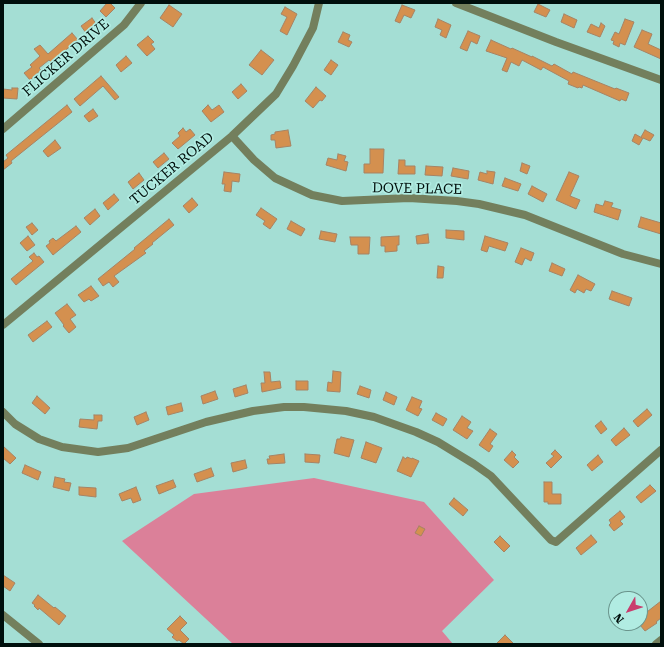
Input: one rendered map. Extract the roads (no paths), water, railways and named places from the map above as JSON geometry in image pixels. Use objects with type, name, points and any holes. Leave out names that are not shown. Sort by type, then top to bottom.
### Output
[{"type":"street","name":"FLICKER DRIVE","points":[[3,129],[124,25],[142,3]]},
{"type":"street","name":"TUCKER ROAD","points":[[3,325],[232,136],[276,94],[293,66],[312,28],[319,3]]},
{"type":"street","points":[[456,3],[556,42],[661,80]]},
{"type":"street","name":"DOVE PLACE","points":[[232,136],[254,160],[275,178],[312,195],[342,201],[409,198],[479,204],[525,215],[623,254],[661,264]]},
{"type":"street","points":[[3,412],[15,424],[39,439],[62,447],[98,452],[128,448],[206,422],[258,410],[304,407],[346,411],[374,417],[389,421],[421,434],[438,442],[474,464],[491,476],[551,540],[556,542],[661,450]]},
{"type":"street","points":[[3,615],[39,644]]},
{"type":"street","points":[[656,644],[661,640]]}]
